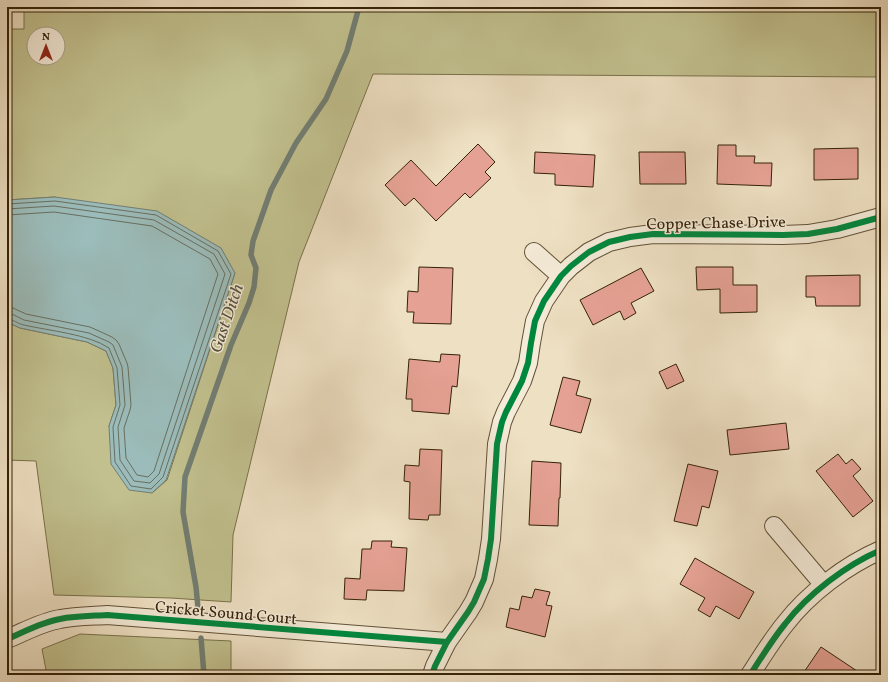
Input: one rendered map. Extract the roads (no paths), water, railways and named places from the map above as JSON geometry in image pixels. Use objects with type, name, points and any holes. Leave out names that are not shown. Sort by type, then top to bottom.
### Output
[{"type":"street","name":"Copper Chase Drive","points":[[432,675],[447,642],[474,602],[484,579],[491,539],[497,444],[502,422],[522,382],[528,363],[530,343],[535,321],[549,291],[560,276],[589,252],[609,242],[630,236],[652,234],[808,234],[837,229],[881,217]]},
{"type":"street","points":[[534,252],[560,276]]},
{"type":"street","points":[[774,526],[824,585]]},
{"type":"street","points":[[750,675],[785,623],[808,599],[824,585],[848,568],[881,550]]},
{"type":"street","name":"Cricket Sound Court","points":[[7,639],[59,619],[107,615],[447,642]]},
{"type":"water","points":[[55,197],[157,211],[221,248],[235,273],[166,480],[152,493],[129,490],[111,464],[109,426],[116,405],[113,368],[106,351],[87,342],[20,328],[7,322],[7,200]]},
{"type":"waterway","name":"Gast Ditch","points":[[198,608],[196,587],[183,512],[185,477],[231,345],[249,303],[254,287],[256,268],[251,255],[253,241],[271,190],[296,143],[326,99],[347,51],[359,7]]},
{"type":"waterway","name":"Gast Ditch","points":[[201,638],[204,675]]}]
